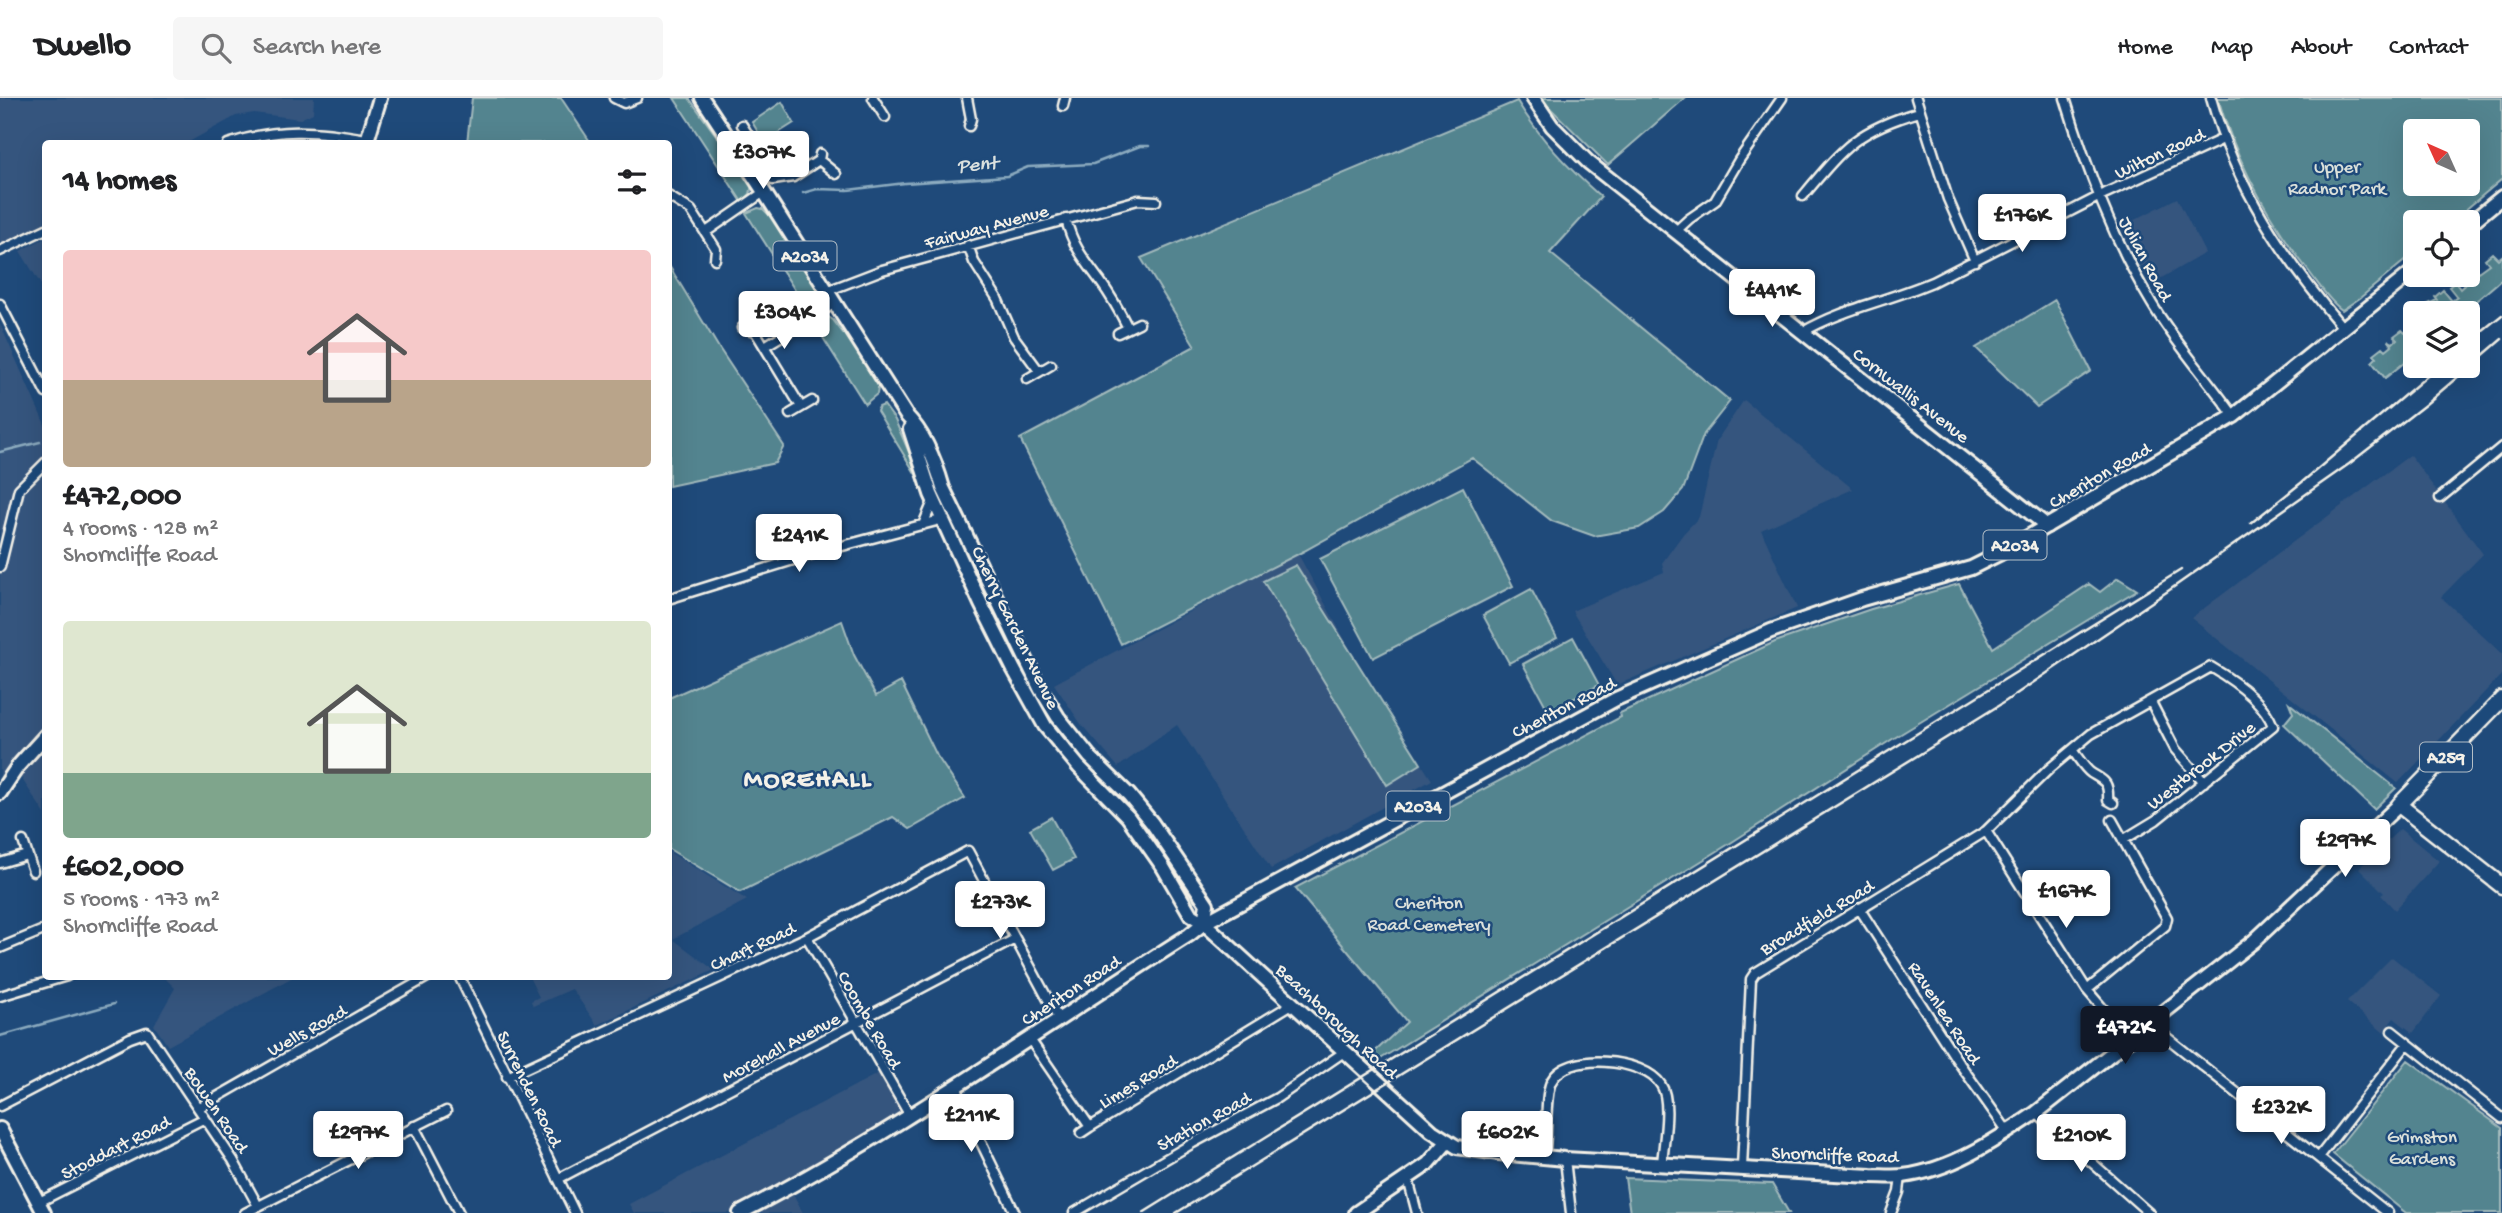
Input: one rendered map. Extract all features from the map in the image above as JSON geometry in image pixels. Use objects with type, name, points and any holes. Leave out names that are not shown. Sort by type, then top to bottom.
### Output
[{"type":"highway","name":"Shorncliffe Road","points":[[2399,805],[2502,699]]},
{"type":"highway","points":[[2399,805],[2502,886]]},
{"type":"main road","points":[[366,140],[380,98]]},
{"type":"main road","name":"Cornwallis Avenue","points":[[1533,98],[1567,143],[2048,526]]},
{"type":"main road","name":"Cherry Garden Avenue","points":[[705,99],[926,445],[950,517],[1040,688],[1058,717],[1090,757],[1129,795],[1152,823],[1206,904],[1205,923],[1191,915],[1155,854],[1128,817],[1079,767],[1045,726],[1004,651],[952,537],[950,517],[934,499],[906,415]]},
{"type":"main road","points":[[2480,215],[2502,197]]},
{"type":"main road","name":"Cheriton Road","points":[[740,1213],[788,1188],[909,1116],[1189,936],[1205,923],[1547,735],[1616,699],[1771,631],[1862,599],[1971,568],[2048,526],[2234,416],[2403,280]]},
{"type":"main road","points":[[0,793],[18,766],[42,739]]},
{"type":"main road","name":"Shorncliffe Road","points":[[1448,1141],[1457,1147],[1564,1159],[1901,1177],[1958,1160],[2036,1113],[2254,941],[2399,805]]},
{"type":"main road","name":"Beachborough Road","points":[[1205,923],[1432,1131],[1448,1141]]},
{"type":"main road","points":[[0,1129],[42,1207]]},
{"type":"main road","points":[[1356,1213],[1408,1179],[1432,1160],[1448,1141]]},
{"type":"street","points":[[614,98],[624,103],[637,98]]},
{"type":"street","points":[[875,98],[885,117]]},
{"type":"street","points":[[967,98],[971,119],[969,126]]},
{"type":"street","points":[[1675,231],[1715,201],[1739,160],[1782,98]]},
{"type":"street","points":[[1916,98],[1948,199],[1975,261]]},
{"type":"street","name":"Julian Road","points":[[2065,98],[2098,197],[2134,272],[2189,359],[2234,416]]},
{"type":"street","points":[[2211,98],[2223,139],[2252,202],[2273,237],[2343,328]]},
{"type":"street","points":[[1803,196],[1855,139],[1881,125],[1919,111]]},
{"type":"street","points":[[742,125],[757,149],[761,165],[773,180],[793,177],[820,157],[836,174]]},
{"type":"street","points":[[241,140],[261,133],[320,131],[361,140]]},
{"type":"street","points":[[734,146],[749,136]]},
{"type":"street","name":"Wilton Road","points":[[1803,332],[1828,319],[1908,292],[1975,261],[2098,197],[2223,139]]},
{"type":"street","points":[[706,232],[764,192]]},
{"type":"street","points":[[672,198],[691,210],[716,249],[715,259]]},
{"type":"street","name":"Fairway Avenue","points":[[827,291],[882,270],[968,245],[1138,200],[1156,201]]},
{"type":"street","points":[[1066,219],[1069,233],[1081,257],[1114,300],[1128,328]]},
{"type":"street","points":[[0,251],[42,231]]},
{"type":"street","points":[[968,245],[974,262],[997,298],[1014,337],[1039,371]]},
{"type":"street","points":[[765,346],[835,303]]},
{"type":"street","points":[[0,304],[42,385]]},
{"type":"street","points":[[755,331],[761,315]]},
{"type":"street","points":[[1118,333],[1139,323]]},
{"type":"street","points":[[742,328],[755,331],[801,407]]},
{"type":"street","points":[[1027,379],[1051,365]]},
{"type":"street","points":[[790,414],[811,401]]},
{"type":"street","points":[[2440,498],[2502,447]]},
{"type":"street","points":[[0,567],[19,489],[42,465]]},
{"type":"street","points":[[923,525],[934,499]]},
{"type":"street","points":[[672,598],[816,553],[950,517]]},
{"type":"street","points":[[923,525],[952,537]]},
{"type":"street","name":"Westbrook Drive","points":[[2049,769],[2091,734],[2211,667],[2249,694],[2273,726],[2156,820],[2123,840]]},
{"type":"street","points":[[2151,702],[2175,749],[2204,782]]},
{"type":"street","points":[[2072,750],[2090,772],[2104,780],[2108,800],[2113,803]]},
{"type":"street","name":"Broadfield Road","points":[[1742,1168],[1751,979],[1755,972],[1986,831],[2049,769]]},
{"type":"street","points":[[2087,990],[2165,926],[2167,918],[2112,820]]},
{"type":"street","points":[[1986,831],[2087,990],[2130,1040]]},
{"type":"street","points":[[23,841],[33,871]]},
{"type":"street","name":"Chart Road","points":[[507,1077],[807,937],[968,851],[1016,939]]},
{"type":"street","points":[[0,863],[27,855]]},
{"type":"street","name":"Ravenlea Road","points":[[1859,908],[1957,1060],[2008,1132]]},
{"type":"street","points":[[0,948],[42,931]]},
{"type":"street","name":"Coombe Road","points":[[807,937],[909,1116]]},
{"type":"street","points":[[1016,939],[1058,1018]]},
{"type":"street","name":"Morehall Avenue","points":[[558,1179],[1016,939]]},
{"type":"street","points":[[0,996],[54,980]]},
{"type":"street","name":"Wells Road","points":[[198,1108],[422,980]]},
{"type":"street","name":"Surrenden Road","points":[[461,980],[575,1213]]},
{"type":"street","name":"Limes Road","points":[[1029,1038],[1090,1127],[1292,1004]]},
{"type":"street","points":[[2150,1024],[2388,1213]]},
{"type":"street","points":[[2392,1031],[2502,1118]]},
{"type":"street","name":"Bowen Road","points":[[0,1106],[141,1032],[147,1032],[233,1160],[258,1206]]},
{"type":"street","points":[[2319,1157],[2407,1044]]},
{"type":"street","name":"Station Road","points":[[1074,1213],[1193,1143],[1277,1098],[1344,1052]]},
{"type":"street","points":[[1544,1157],[1549,1090],[1557,1074],[1563,1068],[1581,1063],[1628,1064],[1649,1073],[1663,1087],[1666,1102],[1662,1165]]},
{"type":"street","points":[[957,1086],[960,1098],[1015,1213]]},
{"type":"street","points":[[245,1213],[446,1111]]},
{"type":"street","points":[[2036,1113],[2149,1213]]},
{"type":"street","name":"Stoddart Road","points":[[42,1207],[205,1118]]},
{"type":"street","points":[[414,1126],[459,1213]]},
{"type":"street","points":[[1081,1133],[1090,1127]]},
{"type":"street","points":[[1564,1159],[1571,1213]]},
{"type":"street","points":[[1891,1213],[1901,1177]]},
{"type":"street","points":[[1408,1179],[1417,1213]]},
{"type":"shaded area","points":[[0,98],[314,98],[313,113],[300,119],[254,113],[236,116],[192,140],[42,140],[42,226],[0,249]]},
{"type":"shaded area","points":[[2177,198],[2205,253],[2151,284],[2121,227]]},
{"type":"shaded area","points":[[42,240],[42,286],[20,251]]},
{"type":"shaded area","points":[[0,324],[42,418],[42,730],[0,782]]},
{"type":"shaded area","points":[[1744,400],[1853,489],[1761,530],[1797,608],[1617,685],[1572,611],[1664,572],[1662,563],[1699,517],[1717,440]]},
{"type":"shaded area","points":[[2410,455],[2483,554],[2441,597],[2502,654],[2502,674],[2398,783],[2191,618]]},
{"type":"shaded area","points":[[1298,554],[1370,686],[1432,780],[1271,869],[1177,725],[1118,767],[1081,724],[1054,684]]},
{"type":"shaded area","points":[[42,751],[42,809],[20,776]]},
{"type":"shaded area","points":[[2400,829],[2439,861],[2395,910],[2381,895],[2384,893],[2359,868]]},
{"type":"shaded area","points":[[672,854],[747,900],[673,939],[714,970],[597,1025],[572,989],[533,1006],[531,1001],[539,997],[530,980],[672,980]]},
{"type":"shaded area","points":[[2392,957],[2441,996],[2413,1033],[2394,1018],[2383,1032],[2347,1002]]},
{"type":"shaded area","points":[[167,980],[288,980],[168,1046],[154,1025],[175,988]]},
{"type":"shaded area","points":[[881,1072],[905,1115],[788,1184],[803,1213],[634,1213],[629,1204]]},
{"type":"green space","points":[[472,98],[561,98],[589,140],[467,140]]},
{"type":"green space","points":[[674,98],[689,98],[752,185],[750,194],[742,202]]},
{"type":"green space","points":[[1685,98],[1608,165],[1541,99]]},
{"type":"green space","name":"Upper Radnor Park","points":[[2218,98],[2502,98],[2502,179],[2465,210],[2403,210],[2403,262],[2342,310],[2321,288],[2268,212],[2235,146]]},
{"type":"green space","points":[[1517,101],[1555,152],[1601,197],[1550,253],[1730,401],[1704,434],[1683,490],[1664,512],[1639,528],[1594,536],[1552,521],[1472,458],[1304,551],[1121,644],[1020,439],[1195,346],[1141,258]]},
{"type":"green space","points":[[782,102],[794,123],[764,142],[752,122]]},
{"type":"green space","points":[[758,208],[770,216],[773,214],[823,295],[823,304],[810,314],[746,213]]},
{"type":"green space","points":[[2492,253],[2498,259],[2502,256],[2502,279],[2476,301],[2452,301],[2457,297],[2449,287],[2480,287],[2480,271],[2489,264],[2485,259]]},
{"type":"green space","points":[[672,271],[784,446],[775,463],[672,485]]},
{"type":"green space","points":[[2443,290],[2452,301],[2435,301],[2437,300],[2435,297]]},
{"type":"green space","points":[[2055,300],[2091,371],[2037,407],[1976,348]]},
{"type":"green space","points":[[827,316],[844,334],[847,333],[879,382],[877,394],[865,404],[813,322]]},
{"type":"green space","points":[[2402,330],[2403,364],[2385,378],[2372,362],[2377,357],[2374,354],[2383,347],[2386,350],[2392,345],[2388,340],[2393,343],[2397,339],[2394,336]]},
{"type":"green space","points":[[884,405],[895,420],[926,491],[877,411]]},
{"type":"green space","points":[[1463,487],[1513,586],[1373,658],[1320,559]]},
{"type":"green space","points":[[955,529],[958,530],[1028,676],[1027,680],[1020,675]]},
{"type":"green space","points":[[1296,565],[1421,764],[1387,785],[1263,581]]},
{"type":"green space","name":"Cheriton Road Cemetery","points":[[2118,578],[2137,590],[1891,740],[1729,844],[1374,1063],[1366,1060],[1407,1022],[1295,888],[1621,717],[1620,713],[1775,642],[1871,609],[1959,584],[1993,648],[2089,584],[2100,592]]},
{"type":"green space","points":[[1531,589],[1557,638],[1509,663],[1483,615]]},
{"type":"green space","points":[[842,621],[854,655],[876,696],[901,682],[937,756],[965,798],[910,829],[893,817],[740,892],[672,851],[672,697]]},
{"type":"green space","points":[[1573,637],[1599,685],[1549,712],[1523,664]]},
{"type":"green space","points":[[1039,698],[1141,817],[1194,901],[1190,904],[1186,893],[1156,848],[1070,747]]},
{"type":"green space","points":[[2289,703],[2396,788],[2374,809],[2284,724],[2293,713]]},
{"type":"green space","points":[[1051,817],[1074,859],[1053,870],[1030,829]]},
{"type":"green space","name":"Grimston Gardens","points":[[2408,1060],[2502,1128],[2502,1213],[2406,1213],[2333,1154]]},
{"type":"green space","points":[[1625,1178],[1772,1184],[1789,1213],[1630,1213]]},
{"type":"waterway","name":"Pent","points":[[803,193],[817,189],[848,190],[1007,176],[1028,167],[1093,164],[1140,146],[1149,146]]},
{"type":"waterway","points":[[0,452],[40,442]]},
{"type":"waterway","points":[[0,1036],[114,1004]]},
{"type":"railway","points":[[2480,332],[2502,315]]},
{"type":"railway","points":[[1176,1213],[2006,701],[2349,464],[2426,404],[2502,339]]},
{"type":"railway","points":[[2251,523],[2425,378]]},
{"type":"railway","points":[[1143,1213],[2181,570]]},
{"type":"district","name":"MOREHALL","points":[[808,777]]}]
